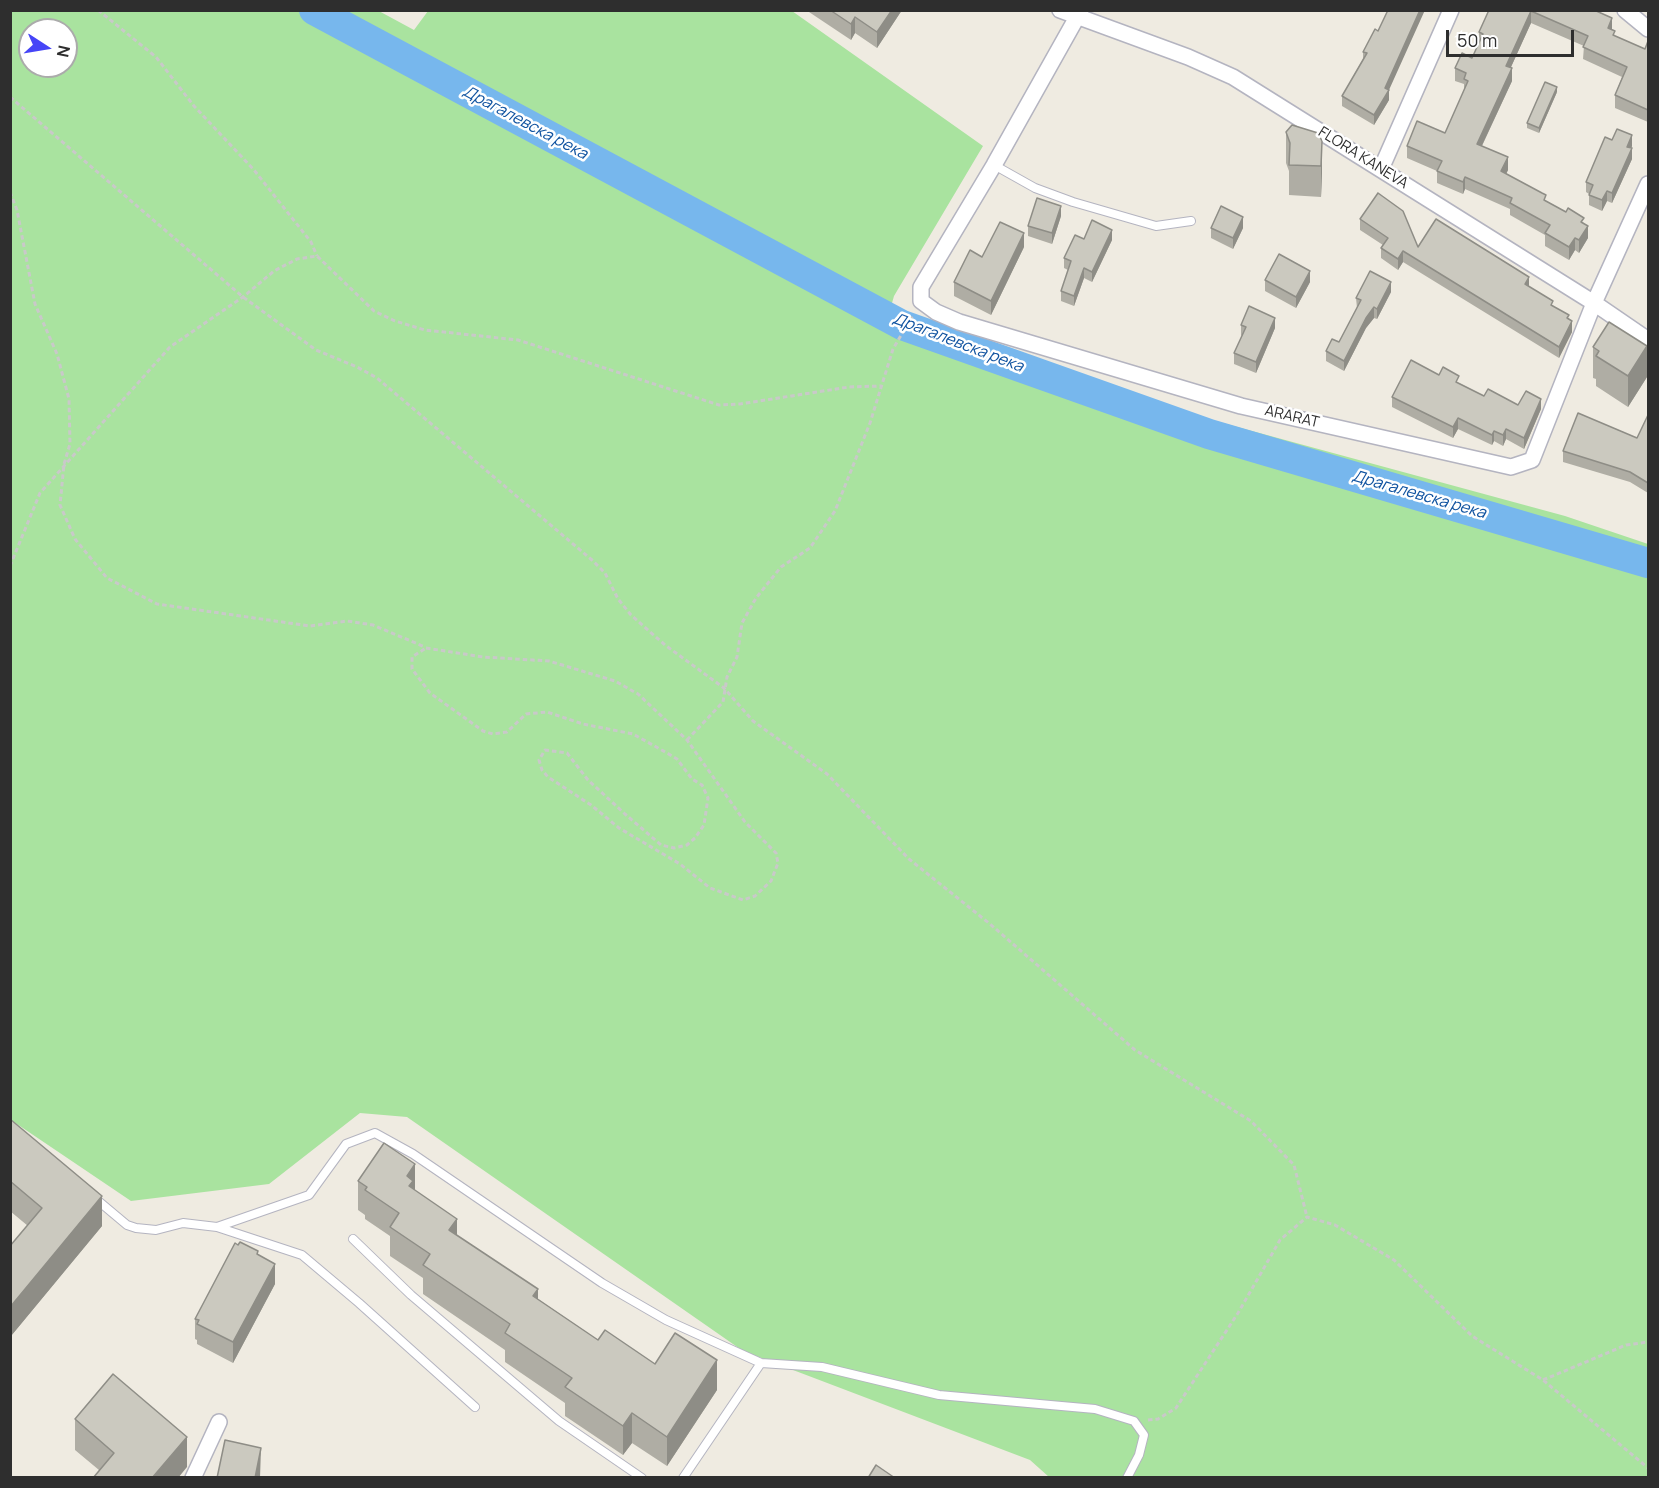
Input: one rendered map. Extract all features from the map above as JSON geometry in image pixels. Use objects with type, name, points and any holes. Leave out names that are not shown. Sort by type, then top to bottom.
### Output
[{"type":"street","name":"FLORA KANEVA","points":[[1060,10],[1079,14],[1233,77],[1594,303],[1648,340]]},
{"type":"street","points":[[1381,169],[1451,10]]},
{"type":"street","points":[[1624,10],[1648,28]]},
{"type":"street","points":[[921,301],[921,287],[935,260],[994,165],[1079,14]]},
{"type":"street","name":"ARARAT","points":[[921,301],[936,312],[959,322],[1241,406],[1511,467],[1532,460],[1594,303],[1648,184]]},
{"type":"street","points":[[193,1478],[219,1422]]},
{"type":"lane","points":[[994,165],[1035,188],[1073,202],[1156,226],[1191,221]]},
{"type":"lane","points":[[217,1227],[309,1195],[346,1144],[375,1133],[413,1154],[612,1288],[666,1320],[761,1362],[822,1367],[939,1395],[1095,1409],[1134,1421],[1144,1435],[1139,1455],[1126,1478]]},
{"type":"lane","points":[[86,1190],[127,1225],[156,1230],[183,1223],[217,1227],[302,1255],[475,1407]]},
{"type":"lane","points":[[353,1239],[411,1295],[559,1421],[642,1478]]},
{"type":"lane","points":[[683,1478],[761,1362]]},
{"type":"path","points":[[98,10],[156,57],[194,106],[254,170],[311,243],[318,256],[374,310],[395,321],[425,330],[518,340],[719,405],[740,404],[849,387],[881,386]]},
{"type":"path","points":[[10,97],[243,297],[316,350],[377,378],[592,560],[604,573],[618,599],[631,615],[664,645],[724,688],[753,721],[827,774],[909,859],[990,924],[1135,1050],[1251,1121],[1294,1165],[1307,1217]]},
{"type":"path","points":[[10,192],[17,210],[35,304],[57,354],[72,416],[60,505],[75,539],[107,578],[158,604],[310,626],[347,621],[373,624],[426,648],[483,657],[549,661],[615,681],[638,694],[687,740],[745,822],[778,857],[771,881],[749,900],[733,898],[710,888],[680,864],[619,828],[591,805],[548,777],[542,770],[539,760],[544,750],[567,753],[588,780],[610,802],[661,845],[674,848],[687,845],[704,825],[708,798],[702,784],[692,778],[677,759],[633,734],[583,724],[547,712],[526,714],[507,732],[483,731],[430,693],[412,669],[412,657],[426,648]]},
{"type":"path","points":[[10,566],[40,493],[170,347],[282,267],[297,259],[318,256]]},
{"type":"path","points":[[687,740],[718,710],[723,702],[724,688],[737,657],[747,612],[763,587],[782,567],[819,539],[835,511],[870,423],[893,350],[921,301]]},
{"type":"path","points":[[1307,1217],[1335,1226],[1394,1260],[1472,1336],[1543,1380],[1648,1468]]},
{"type":"path","points":[[1134,1421],[1158,1419],[1176,1408],[1238,1312],[1280,1240],[1307,1217]]},
{"type":"path","points":[[1543,1380],[1626,1346],[1648,1342]]},
{"type":"green space","points":[[377,10],[414,30],[428,11],[792,11],[983,146],[894,296],[884,331],[1565,516],[1648,544],[1648,1477],[1049,1477],[1030,1460],[743,1351],[407,1117],[360,1113],[269,1184],[131,1201],[11,1120],[10,11]]},
{"type":"building","points":[[830,10],[892,10],[877,32],[855,17],[851,24]]},
{"type":"building","points":[[1388,10],[1420,10],[1385,88],[1389,90],[1374,115],[1342,96],[1367,53],[1363,52],[1375,29],[1378,31]]},
{"type":"building","points":[[1489,10],[1594,10],[1612,18],[1608,28],[1615,31],[1613,35],[1645,49],[1648,41],[1648,110],[1615,95],[1627,67],[1583,47],[1588,36],[1531,11],[1506,66],[1512,68],[1477,144],[1508,157],[1501,171],[1546,195],[1544,200],[1566,212],[1568,208],[1584,218],[1581,222],[1588,226],[1579,240],[1575,238],[1569,247],[1545,233],[1550,225],[1510,203],[1512,198],[1465,177],[1463,182],[1437,171],[1442,161],[1407,146],[1417,121],[1445,133],[1468,81],[1464,79],[1466,73],[1455,68],[1462,53],[1472,58],[1483,34],[1479,32]]},
{"type":"building","points":[[1545,82],[1557,87],[1539,128],[1527,123]]},
{"type":"building","points":[[1292,125],[1318,133],[1322,141],[1321,166],[1289,165],[1290,143],[1286,132]]},
{"type":"building","points":[[1617,129],[1632,135],[1627,147],[1632,148],[1612,193],[1607,191],[1602,200],[1589,195],[1593,185],[1586,182],[1605,137],[1612,140]]},
{"type":"building","points":[[1378,193],[1403,211],[1418,247],[1436,219],[1529,277],[1525,284],[1553,301],[1551,305],[1569,315],[1567,318],[1572,321],[1559,347],[1403,251],[1398,259],[1381,248],[1388,238],[1360,219]]},
{"type":"building","points":[[1037,198],[1061,206],[1052,233],[1028,226]]},
{"type":"building","points":[[1221,206],[1243,217],[1233,238],[1211,228]]},
{"type":"building","points":[[1092,220],[1112,230],[1092,272],[1084,268],[1074,296],[1061,291],[1071,261],[1064,258],[1075,235],[1084,239]]},
{"type":"building","points":[[1000,222],[1024,233],[991,301],[954,282],[970,250],[982,257]]},
{"type":"building","points":[[1279,254],[1310,271],[1296,297],[1265,280]]},
{"type":"building","points":[[1370,271],[1391,282],[1377,309],[1374,307],[1366,318],[1344,361],[1326,351],[1332,339],[1339,342],[1361,300],[1356,298]]},
{"type":"building","points":[[1249,306],[1275,318],[1256,362],[1234,353],[1246,327],[1241,325]]},
{"type":"building","points":[[1609,322],[1647,346],[1628,376],[1596,356],[1599,351],[1593,347]]},
{"type":"building","points":[[1411,360],[1439,375],[1443,367],[1459,376],[1456,382],[1484,396],[1488,389],[1518,405],[1526,391],[1541,399],[1524,438],[1506,429],[1503,435],[1494,431],[1492,435],[1458,418],[1453,427],[1392,397]]},
{"type":"building","points":[[1578,413],[1637,438],[1648,415],[1648,483],[1630,472],[1563,451]]},
{"type":"building","points":[[10,1119],[102,1196],[11,1306],[10,1246],[42,1208],[10,1181]]},
{"type":"building","points":[[384,1143],[415,1164],[407,1176],[413,1181],[409,1186],[457,1219],[449,1230],[538,1289],[533,1296],[598,1340],[605,1330],[655,1364],[675,1333],[717,1360],[667,1437],[632,1413],[623,1426],[565,1387],[572,1378],[505,1333],[510,1324],[423,1265],[430,1254],[390,1227],[399,1213],[365,1190],[367,1187],[358,1181]]},
{"type":"building","points":[[240,1242],[258,1251],[257,1254],[275,1264],[233,1342],[197,1324],[199,1320],[195,1319],[235,1243],[238,1245]]},
{"type":"building","points":[[113,1374],[187,1437],[152,1478],[93,1478],[114,1453],[75,1419]]},
{"type":"building","points":[[225,1440],[261,1448],[255,1478],[217,1478]]},
{"type":"building","points":[[876,1465],[895,1478],[868,1478]]},
{"type":"waterway","name":"Драгалевска река","points":[[314,10],[902,325],[1209,434],[1648,563]]}]
